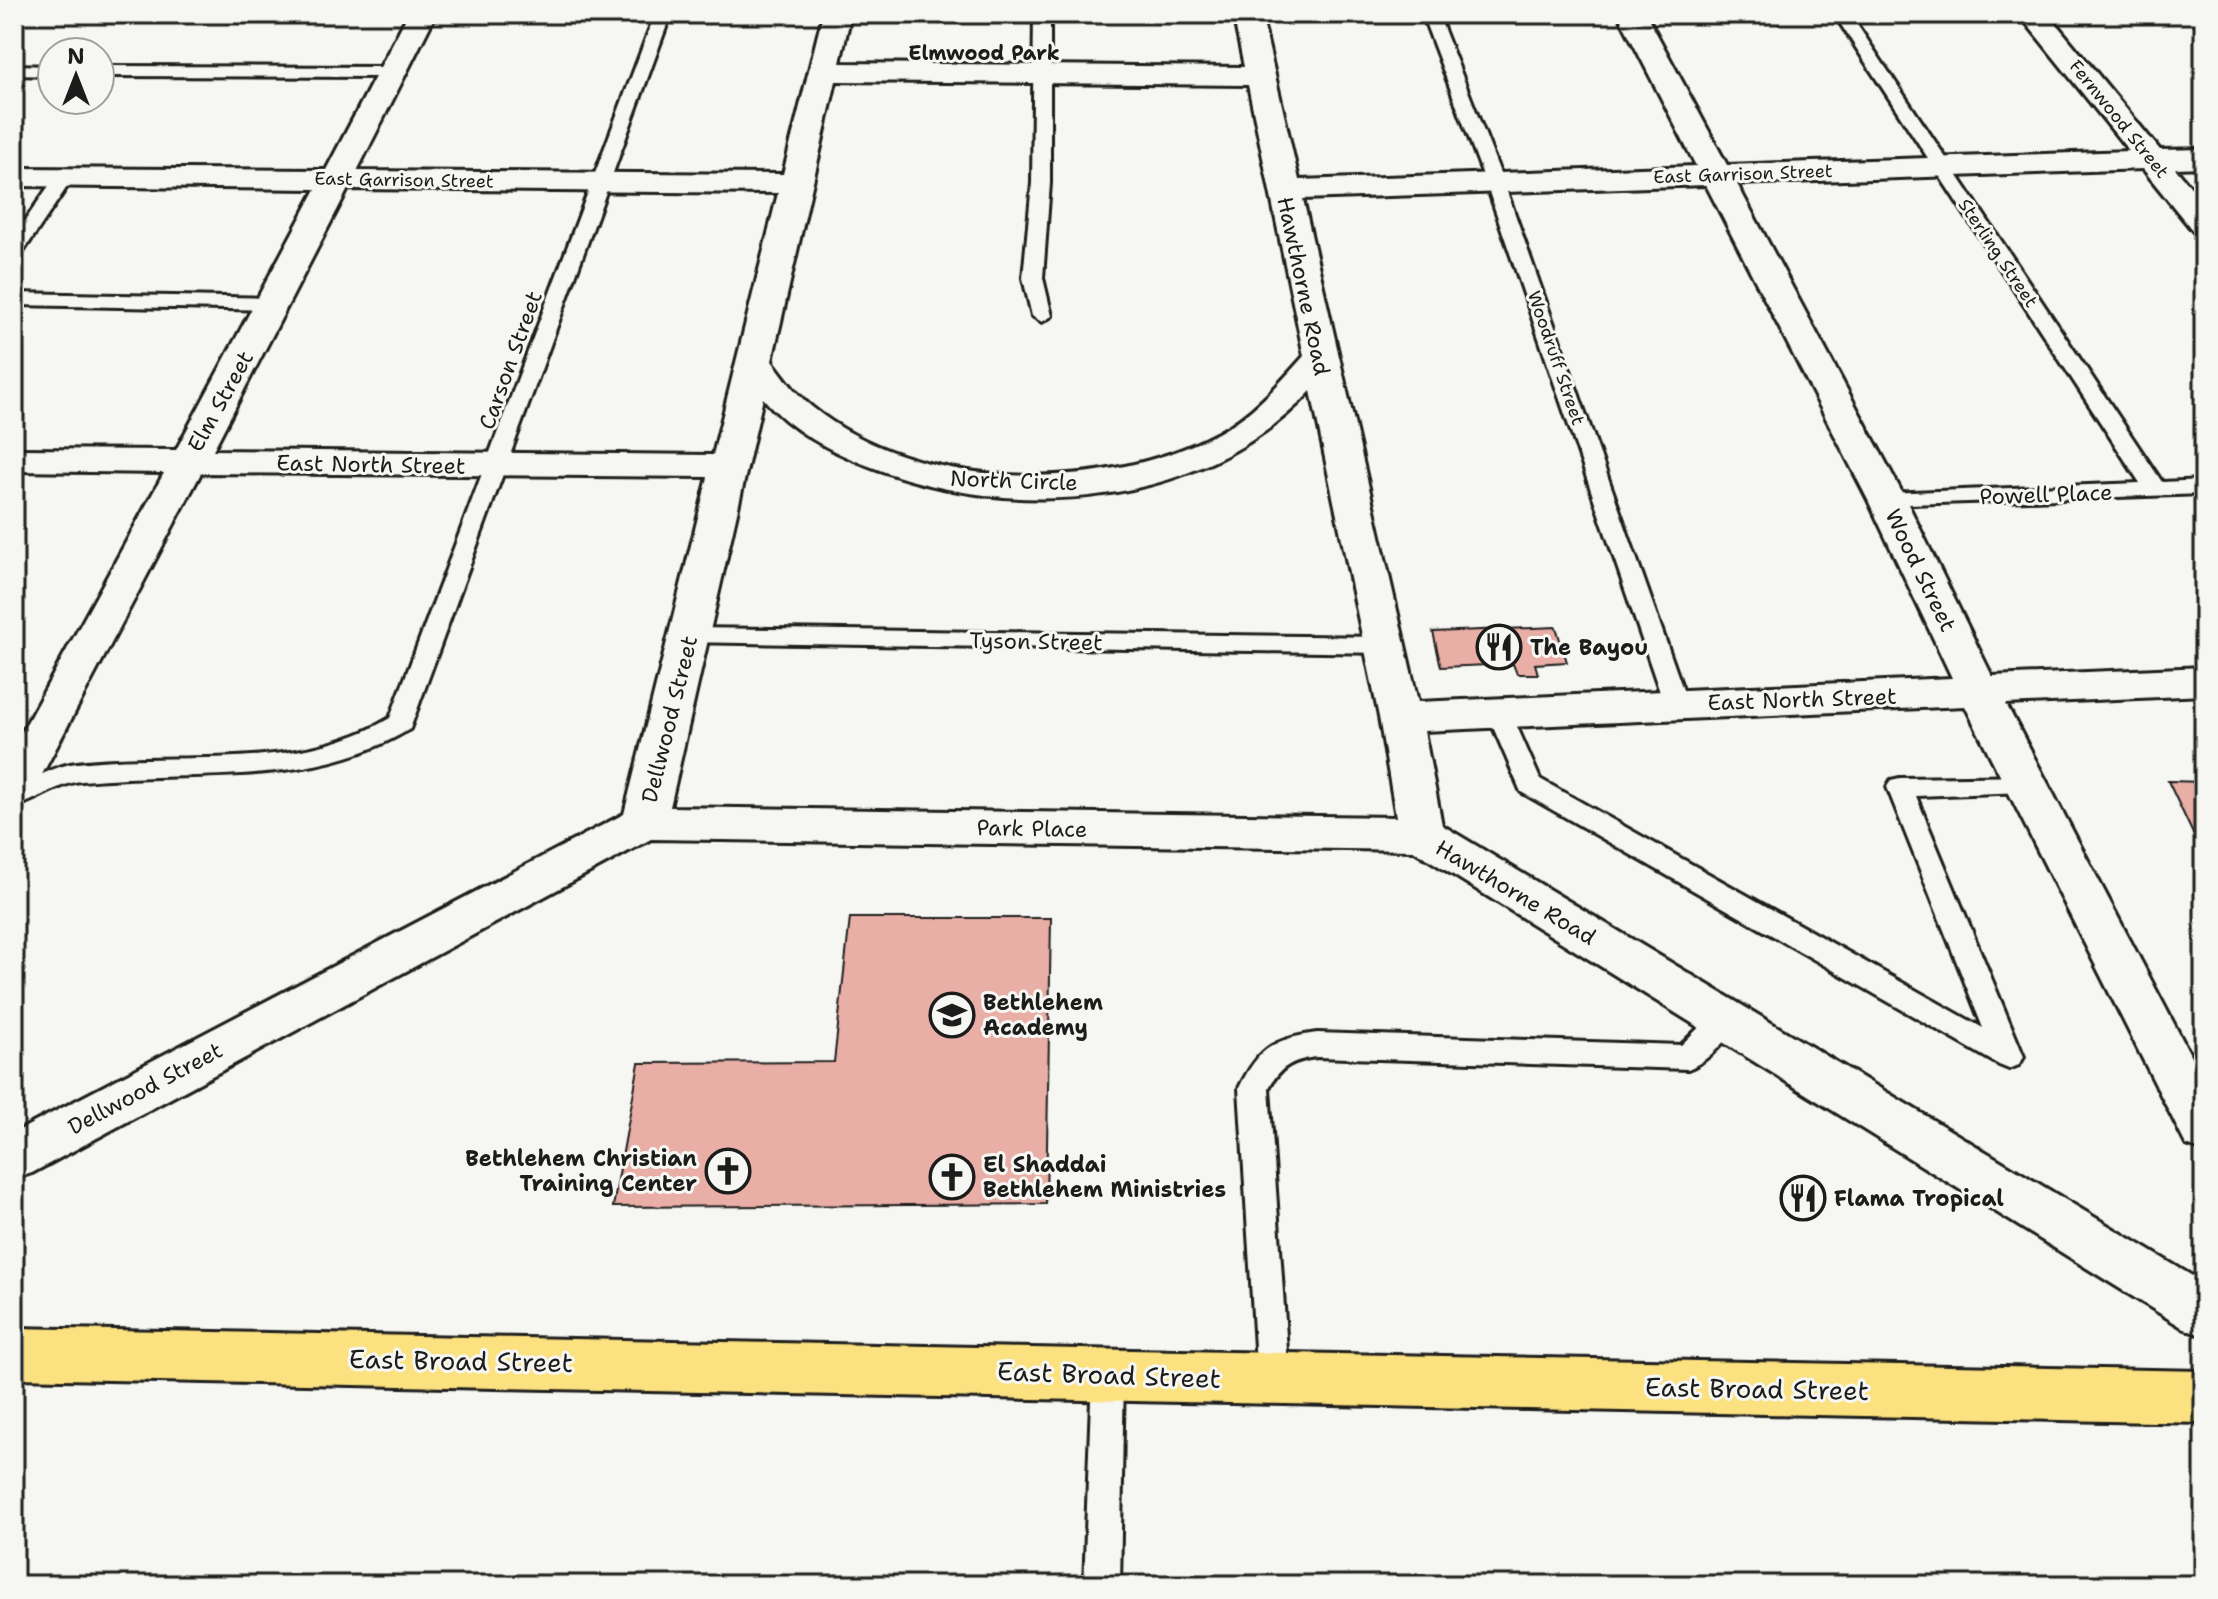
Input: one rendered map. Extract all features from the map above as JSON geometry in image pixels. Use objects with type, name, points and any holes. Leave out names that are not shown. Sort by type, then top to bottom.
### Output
[{"type":"main road","name":"East Broad Street","points":[[14,1353],[2204,1397]]},
{"type":"street","name":"Elm Street","points":[[14,786],[273,304],[422,14]]},
{"type":"street","name":"Dellwood Street","points":[[14,1158],[644,823],[837,14]]},
{"type":"street","name":"Hawthorne Road","points":[[1247,14],[1258,76],[1400,717],[1421,834],[2204,1312]]},
{"type":"street","name":"Wood Street","points":[[1632,14],[1887,500],[1979,692],[2204,1130]]},
{"type":"street","name":"Fernwood Street","points":[[2033,14],[2204,224]]},
{"type":"street","points":[[824,72],[1258,76]]},
{"type":"street","name":"East Garrison Street","points":[[1283,190],[2204,158]]},
{"type":"street","name":"East Garrison Street","points":[[14,177],[795,184]]},
{"type":"street","name":"North Circle","points":[[755,363],[788,405],[808,421],[860,452],[893,465],[940,477],[1030,485],[1113,480],[1191,460],[1233,439],[1271,411],[1320,360]]},
{"type":"street","name":"East North Street","points":[[14,460],[728,466]]},
{"type":"street","name":"East North Street","points":[[1400,717],[2204,681]]},
{"type":"street","name":"Park Place","points":[[644,823],[1421,834]]},
{"type":"lane","name":"Carson Street","points":[[14,798],[75,772],[233,767],[328,753],[373,740],[401,723],[663,14]]},
{"type":"lane","points":[[1042,14],[1041,183],[1033,278],[1042,316]]},
{"type":"lane","name":"Woodruff Street","points":[[1430,14],[1495,183],[1676,704]]},
{"type":"lane","name":"Sterling Street","points":[[1842,14],[1940,167],[2156,490]]},
{"type":"lane","points":[[14,70],[36,71]]},
{"type":"lane","points":[[116,71],[392,72]]},
{"type":"lane","points":[[14,251],[64,178]]},
{"type":"lane","points":[[14,299],[273,304]]},
{"type":"lane","name":"Powell Place","points":[[1887,500],[2204,487]]},
{"type":"lane","name":"Tyson Street","points":[[689,636],[1384,645]]},
{"type":"lane","points":[[1499,713],[1530,785],[2009,1057],[1900,787],[2026,783]]},
{"type":"lane","points":[[1273,1380],[1254,1088],[1265,1063],[1291,1048],[1317,1045],[1688,1057],[1725,1020]]},
{"type":"lane","points":[[1102,1585],[1108,1374]]},
{"type":"building","name":"The Bayou","points":[[1556,627],[1567,662],[1535,664],[1538,674],[1517,674],[1513,664],[1441,667],[1433,632]]},
{"type":"building","points":[[2168,781],[2204,782],[2204,857]]},
{"type":"building","points":[[850,918],[1051,918],[1046,1204],[613,1207],[639,1063],[834,1062]]},
{"type":"place","name":"The Bayou","points":[[1499,647]]},
{"type":"place","name":"Bethlehem Academy","points":[[952,1015]]},
{"type":"place","name":"Bethlehem Christian Training Center","points":[[728,1171]]},
{"type":"place","name":"El Shaddai Bethlehem Ministries","points":[[952,1177]]},
{"type":"place","name":"Flama Tropical","points":[[1803,1198]]},
{"type":"district","name":"Elmwood Park","points":[[984,53]]}]
